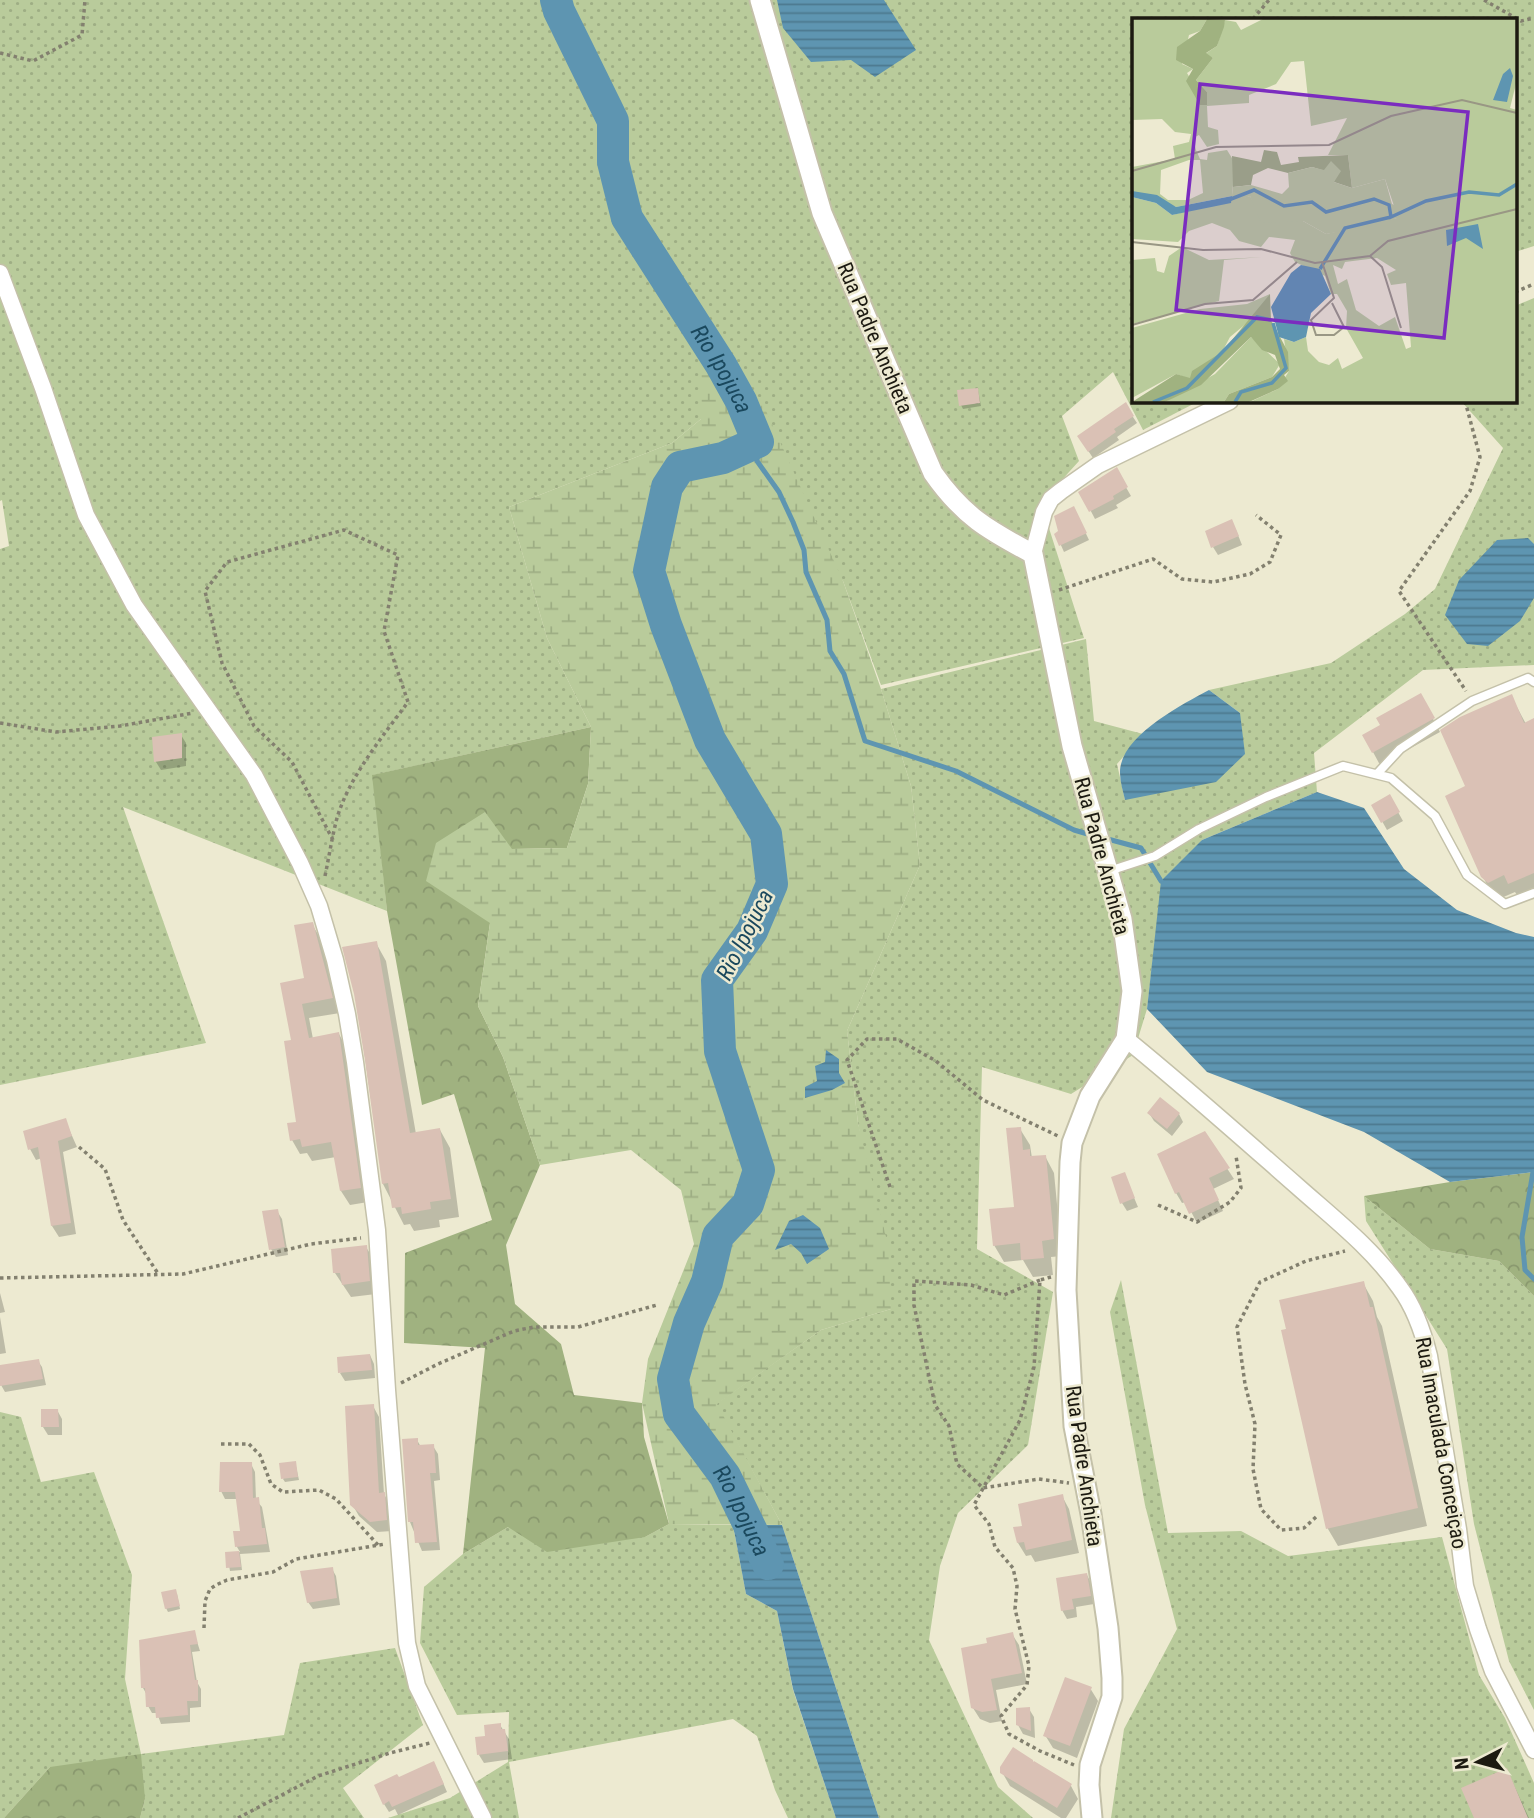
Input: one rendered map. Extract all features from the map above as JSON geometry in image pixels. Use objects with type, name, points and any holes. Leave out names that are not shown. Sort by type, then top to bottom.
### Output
[{"type":"street","name":"Rua Padre Anchieta","points":[[760,0],[822,213],[933,473],[951,498],[967,514],[989,530],[1034,554],[1072,746],[1097,824],[1122,919],[1132,991],[1126,1039],[1090,1096],[1072,1143],[1066,1272],[1074,1426],[1108,1628],[1112,1678],[1112,1696],[1090,1772],[1092,1818]]},
{"type":"street","points":[[0,272],[86,515],[134,605],[254,775],[319,906],[335,960],[351,1038],[377,1236],[407,1643],[417,1686],[483,1818]]},
{"type":"street","points":[[1034,554],[1044,512],[1051,499],[1072,482],[1098,465],[1228,402]]},
{"type":"street","name":"Rua Imaculada Conceiçao","points":[[1126,1039],[1233,1129],[1364,1246],[1401,1289],[1423,1330],[1458,1529],[1465,1586],[1493,1671],[1534,1749]]},
{"type":"lane","points":[[1377,774],[1400,749],[1472,701],[1528,678],[1534,682]]},
{"type":"lane","points":[[1109,871],[1155,856],[1199,829],[1266,797],[1343,766],[1391,778],[1435,816],[1467,874],[1505,904],[1534,893]]},
{"type":"path","points":[[0,53],[33,61],[82,34],[85,0]]},
{"type":"path","points":[[1254,18],[1269,0]]},
{"type":"path","points":[[1484,0],[1516,18]]},
{"type":"path","points":[[1516,18],[1521,21],[1534,18]]},
{"type":"path","points":[[1516,292],[1534,284]]},
{"type":"path","points":[[1465,402],[1480,457],[1470,491],[1399,591],[1472,701]]},
{"type":"path","points":[[1043,595],[1153,559],[1182,579],[1213,582],[1250,574],[1270,562],[1280,535],[1256,515]]},
{"type":"path","points":[[319,906],[338,816],[365,759],[408,702],[384,631],[398,555],[344,530],[227,562],[205,591],[222,663],[254,726],[292,762],[332,840]]},
{"type":"path","points":[[0,723],[56,732],[85,731],[166,719],[209,709]]},
{"type":"path","points":[[890,1187],[847,1060],[867,1039],[897,1039],[936,1061],[983,1100],[1072,1143]]},
{"type":"path","points":[[1158,1205],[1197,1222],[1230,1202],[1241,1188],[1233,1129]]},
{"type":"path","points":[[79,1147],[105,1169],[122,1220],[159,1275]]},
{"type":"path","points":[[0,1278],[183,1274],[335,1240],[377,1236]]},
{"type":"path","points":[[1316,1517],[1304,1528],[1281,1530],[1261,1509],[1254,1469],[1255,1424],[1245,1384],[1237,1327],[1260,1282],[1306,1261],[1364,1246]]},
{"type":"path","points":[[983,1488],[957,1464],[949,1426],[935,1405],[914,1305],[914,1281],[971,1285],[1004,1295],[1066,1272]]},
{"type":"path","points":[[1040,1280],[1034,1367],[1020,1420],[974,1505],[989,1524],[995,1547],[1013,1568],[1017,1586],[1015,1609],[1029,1665],[1027,1685],[1002,1716],[1009,1734],[1040,1751],[1090,1772]]},
{"type":"path","points":[[387,1390],[514,1331],[534,1327],[578,1327],[657,1305]]},
{"type":"path","points":[[221,1444],[249,1444],[260,1455],[271,1484],[283,1492],[319,1490],[336,1499],[378,1545]]},
{"type":"path","points":[[983,1488],[1039,1479],[1085,1486]]},
{"type":"path","points":[[204,1628],[205,1601],[210,1589],[216,1584],[273,1572],[296,1559],[400,1541]]},
{"type":"path","points":[[238,1818],[318,1776],[390,1753],[443,1740]]},
{"type":"green space","points":[[0,0],[1534,0],[1534,246],[1516,252],[1516,18],[1132,18],[1132,402],[1197,402],[1143,430],[1113,372],[1062,416],[1079,461],[1041,503],[1084,638],[881,685],[843,581],[701,419],[672,443],[509,507],[547,638],[591,727],[373,775],[387,911],[123,807],[206,1043],[0,1085],[0,549],[9,546],[2,500],[0,501]]},
{"type":"green space","points":[[1534,298],[1534,665],[1423,670],[1314,753],[1317,792],[1202,840],[1159,906],[1147,1009],[1133,1055],[1071,1094],[982,1067],[977,1249],[1053,1292],[1028,1445],[958,1513],[940,1566],[929,1640],[998,1787],[1033,1818],[879,1818],[782,1525],[716,1404],[821,1330],[891,1309],[858,1123],[847,1031],[920,865],[911,786],[881,689],[1086,639],[1094,721],[1143,734],[1117,764],[1125,800],[1240,713],[1209,690],[1331,663],[1405,614],[1435,589],[1503,448],[1462,402],[1516,402],[1516,306]]},
{"type":"green space","points":[[700,361],[762,402],[843,581],[911,786],[920,865],[847,1031],[858,1123],[888,1245],[891,1309],[821,1330],[717,1404],[782,1525],[669,1524],[642,1403],[648,1359],[694,1244],[681,1190],[631,1150],[540,1165],[503,1057],[478,1006],[490,923],[426,881],[436,843],[485,812],[512,849],[567,848],[588,784],[591,727],[547,638],[509,507],[672,443],[701,419]]},
{"type":"green space","points":[[591,727],[588,784],[567,848],[512,849],[490,923],[478,1006],[503,1057],[540,1165],[506,1245],[515,1304],[561,1344],[574,1395],[642,1403],[644,1437],[669,1524],[645,1537],[547,1552],[508,1527],[463,1554],[485,1348],[404,1343],[405,1253],[492,1220],[454,1094],[422,1105],[387,911],[372,775]]},
{"type":"green space","points":[[1534,1172],[1534,1296],[1499,1261],[1430,1249],[1364,1196],[1450,1182]]},
{"type":"green space","points":[[1364,1196],[1430,1249],[1499,1261],[1534,1296],[1534,1710],[1509,1661],[1474,1524],[1447,1349],[1366,1221]]},
{"type":"green space","points":[[1121,1280],[1168,1533],[1241,1531],[1288,1556],[1442,1537],[1479,1675],[1505,1718],[1534,1783],[1534,1818],[1111,1818],[1124,1729],[1177,1629],[1145,1505],[1110,1312]]},
{"type":"green space","points":[[0,1412],[21,1417],[41,1482],[94,1472],[132,1575],[125,1679],[141,1754],[284,1735],[300,1663],[395,1648],[423,1725],[343,1788],[364,1818],[140,1818],[145,1799],[50,1767],[4,1818],[0,1818]]},
{"type":"green space","points":[[669,1524],[733,1525],[746,1594],[777,1611],[793,1690],[836,1818],[788,1818],[775,1790],[757,1736],[733,1719],[509,1762],[519,1818],[388,1818],[450,1798],[508,1762],[509,1712],[457,1715],[420,1643],[424,1587],[463,1554],[508,1527],[645,1537]]},
{"type":"green space","points":[[141,1754],[145,1799],[140,1818],[4,1818],[50,1767]]},
{"type":"water","points":[[777,0],[884,0],[916,50],[875,77],[851,60],[811,62],[783,28]]},
{"type":"water","points":[[1528,538],[1534,544],[1534,598],[1520,621],[1488,646],[1467,644],[1445,615],[1459,580],[1497,540]]},
{"type":"water","points":[[1209,690],[1240,713],[1245,754],[1216,782],[1125,800],[1120,773],[1122,760],[1130,747],[1140,735],[1168,713]]},
{"type":"water","points":[[1317,792],[1364,808],[1404,869],[1457,910],[1516,933],[1534,937],[1534,1172],[1450,1182],[1364,1132],[1207,1072],[1147,1009],[1161,881],[1202,840]]},
{"type":"water","points":[[826,1050],[839,1059],[839,1073],[845,1083],[805,1098],[805,1087],[817,1081],[815,1066],[825,1062]]},
{"type":"water","points":[[803,1215],[820,1228],[829,1249],[807,1264],[801,1253],[791,1244],[775,1250],[789,1221]]},
{"type":"water","points":[[733,1525],[782,1525],[879,1818],[836,1818],[793,1689],[777,1611],[746,1594]]},
{"type":"building","points":[[978,388],[980,403],[959,406],[957,390]]},
{"type":"building","points":[[1126,402],[1134,416],[1088,452],[1077,436]]},
{"type":"building","points":[[1117,467],[1128,487],[1113,496],[1114,499],[1089,512],[1078,492]]},
{"type":"building","points":[[1074,506],[1087,533],[1059,546],[1054,534],[1058,531],[1054,516]]},
{"type":"building","points":[[1232,519],[1239,536],[1211,548],[1205,531]]},
{"type":"building","points":[[1421,693],[1435,718],[1372,753],[1362,735],[1380,725],[1376,718]]},
{"type":"building","points":[[1512,694],[1524,723],[1534,718],[1534,873],[1508,884],[1504,875],[1488,883],[1481,877],[1445,796],[1465,786],[1440,730],[1460,717]]},
{"type":"building","points":[[182,733],[182,758],[154,762],[152,737]]},
{"type":"building","points":[[1390,794],[1400,812],[1381,823],[1371,805]]},
{"type":"building","points":[[313,922],[333,998],[302,1004],[309,1038],[339,1032],[361,1188],[340,1191],[331,1142],[302,1147],[300,1139],[290,1141],[287,1123],[296,1122],[284,1041],[291,1040],[280,983],[304,978],[294,925]]},
{"type":"building","points":[[377,941],[410,1133],[440,1128],[451,1199],[430,1202],[431,1209],[402,1214],[401,1207],[392,1208],[388,1183],[382,1184],[354,994],[342,947]]},
{"type":"building","points":[[1160,1097],[1180,1113],[1167,1129],[1147,1113]]},
{"type":"building","points":[[66,1118],[72,1136],[58,1141],[71,1223],[51,1226],[38,1147],[28,1150],[23,1131]]},
{"type":"building","points":[[1021,1127],[1023,1150],[1030,1149],[1030,1156],[1046,1155],[1054,1239],[1042,1241],[1044,1258],[1021,1260],[1020,1243],[993,1246],[989,1209],[1014,1207],[1006,1128]]},
{"type":"building","points":[[1205,1131],[1230,1168],[1209,1178],[1219,1200],[1189,1214],[1179,1192],[1175,1194],[1157,1154]]},
{"type":"building","points":[[1125,1172],[1135,1198],[1120,1204],[1111,1177]]},
{"type":"building","points":[[278,1209],[285,1247],[269,1250],[262,1211]]},
{"type":"building","points":[[367,1245],[370,1281],[342,1285],[340,1273],[333,1273],[331,1249]]},
{"type":"building","points":[[1364,1281],[1370,1307],[1373,1307],[1418,1508],[1326,1529],[1281,1330],[1286,1329],[1279,1300]]},
{"type":"building","points":[[370,1354],[372,1370],[338,1373],[337,1357]]},
{"type":"building","points":[[39,1359],[43,1379],[0,1386],[0,1365]]},
{"type":"building","points":[[374,1404],[379,1493],[385,1492],[387,1520],[370,1522],[350,1505],[345,1406]]},
{"type":"building","points":[[41,1409],[58,1409],[59,1427],[41,1427]]},
{"type":"building","points":[[418,1438],[418,1445],[434,1444],[436,1473],[430,1473],[437,1542],[415,1543],[413,1522],[408,1522],[402,1439]]},
{"type":"building","points":[[296,1461],[298,1477],[281,1479],[279,1463]]},
{"type":"building","points":[[220,1462],[252,1462],[253,1498],[259,1497],[262,1528],[265,1528],[267,1544],[235,1547],[233,1531],[240,1531],[235,1492],[219,1492]]},
{"type":"building","points":[[1063,1494],[1072,1540],[1026,1550],[1024,1542],[1017,1543],[1013,1527],[1022,1526],[1018,1504]]},
{"type":"building","points":[[239,1551],[241,1567],[226,1568],[225,1552]]},
{"type":"building","points":[[333,1567],[337,1598],[307,1603],[300,1571]]},
{"type":"building","points":[[1087,1573],[1091,1596],[1072,1599],[1074,1609],[1061,1611],[1056,1578]]},
{"type":"building","points":[[176,1589],[180,1606],[165,1609],[161,1592]]},
{"type":"building","points":[[195,1630],[198,1644],[190,1645],[195,1680],[198,1680],[198,1701],[187,1701],[188,1715],[156,1718],[155,1707],[146,1707],[145,1688],[141,1688],[139,1640]]},
{"type":"building","points":[[1013,1632],[1022,1673],[991,1679],[997,1710],[982,1712],[971,1708],[961,1648],[987,1643],[986,1638]]},
{"type":"building","points":[[1065,1677],[1092,1687],[1070,1746],[1043,1736]]},
{"type":"building","points":[[1030,1707],[1031,1731],[1016,1725],[1016,1708]]},
{"type":"building","points":[[501,1723],[501,1729],[505,1729],[508,1751],[477,1755],[475,1737],[485,1736],[484,1725]]},
{"type":"building","points":[[1013,1747],[1072,1784],[1057,1808],[1000,1773],[1000,1767]]},
{"type":"building","points":[[434,1761],[444,1784],[392,1807],[389,1801],[383,1805],[374,1785]]},
{"type":"building","points":[[1507,1768],[1528,1818],[1474,1818],[1461,1788]]},
{"type":"waterway","name":"Rio Ipojuca","points":[[556,0],[613,121],[613,162],[627,218],[721,365],[741,401],[758,442],[723,458],[680,467],[667,487],[649,571],[666,625],[710,740],[766,834],[772,884],[752,931],[717,980],[720,1051],[759,1170],[748,1204],[718,1236],[707,1282],[689,1323],[673,1379],[679,1414],[725,1476],[768,1564]]},
{"type":"waterway","points":[[758,442],[757,461],[779,492],[804,550],[806,572],[827,620],[830,651],[844,674],[865,741],[956,771],[1074,830],[1091,835]]},
{"type":"waterway","points":[[1104,838],[1141,848],[1161,881]]},
{"type":"waterway","points":[[1533,1172],[1522,1237],[1525,1270],[1534,1279]]}]
